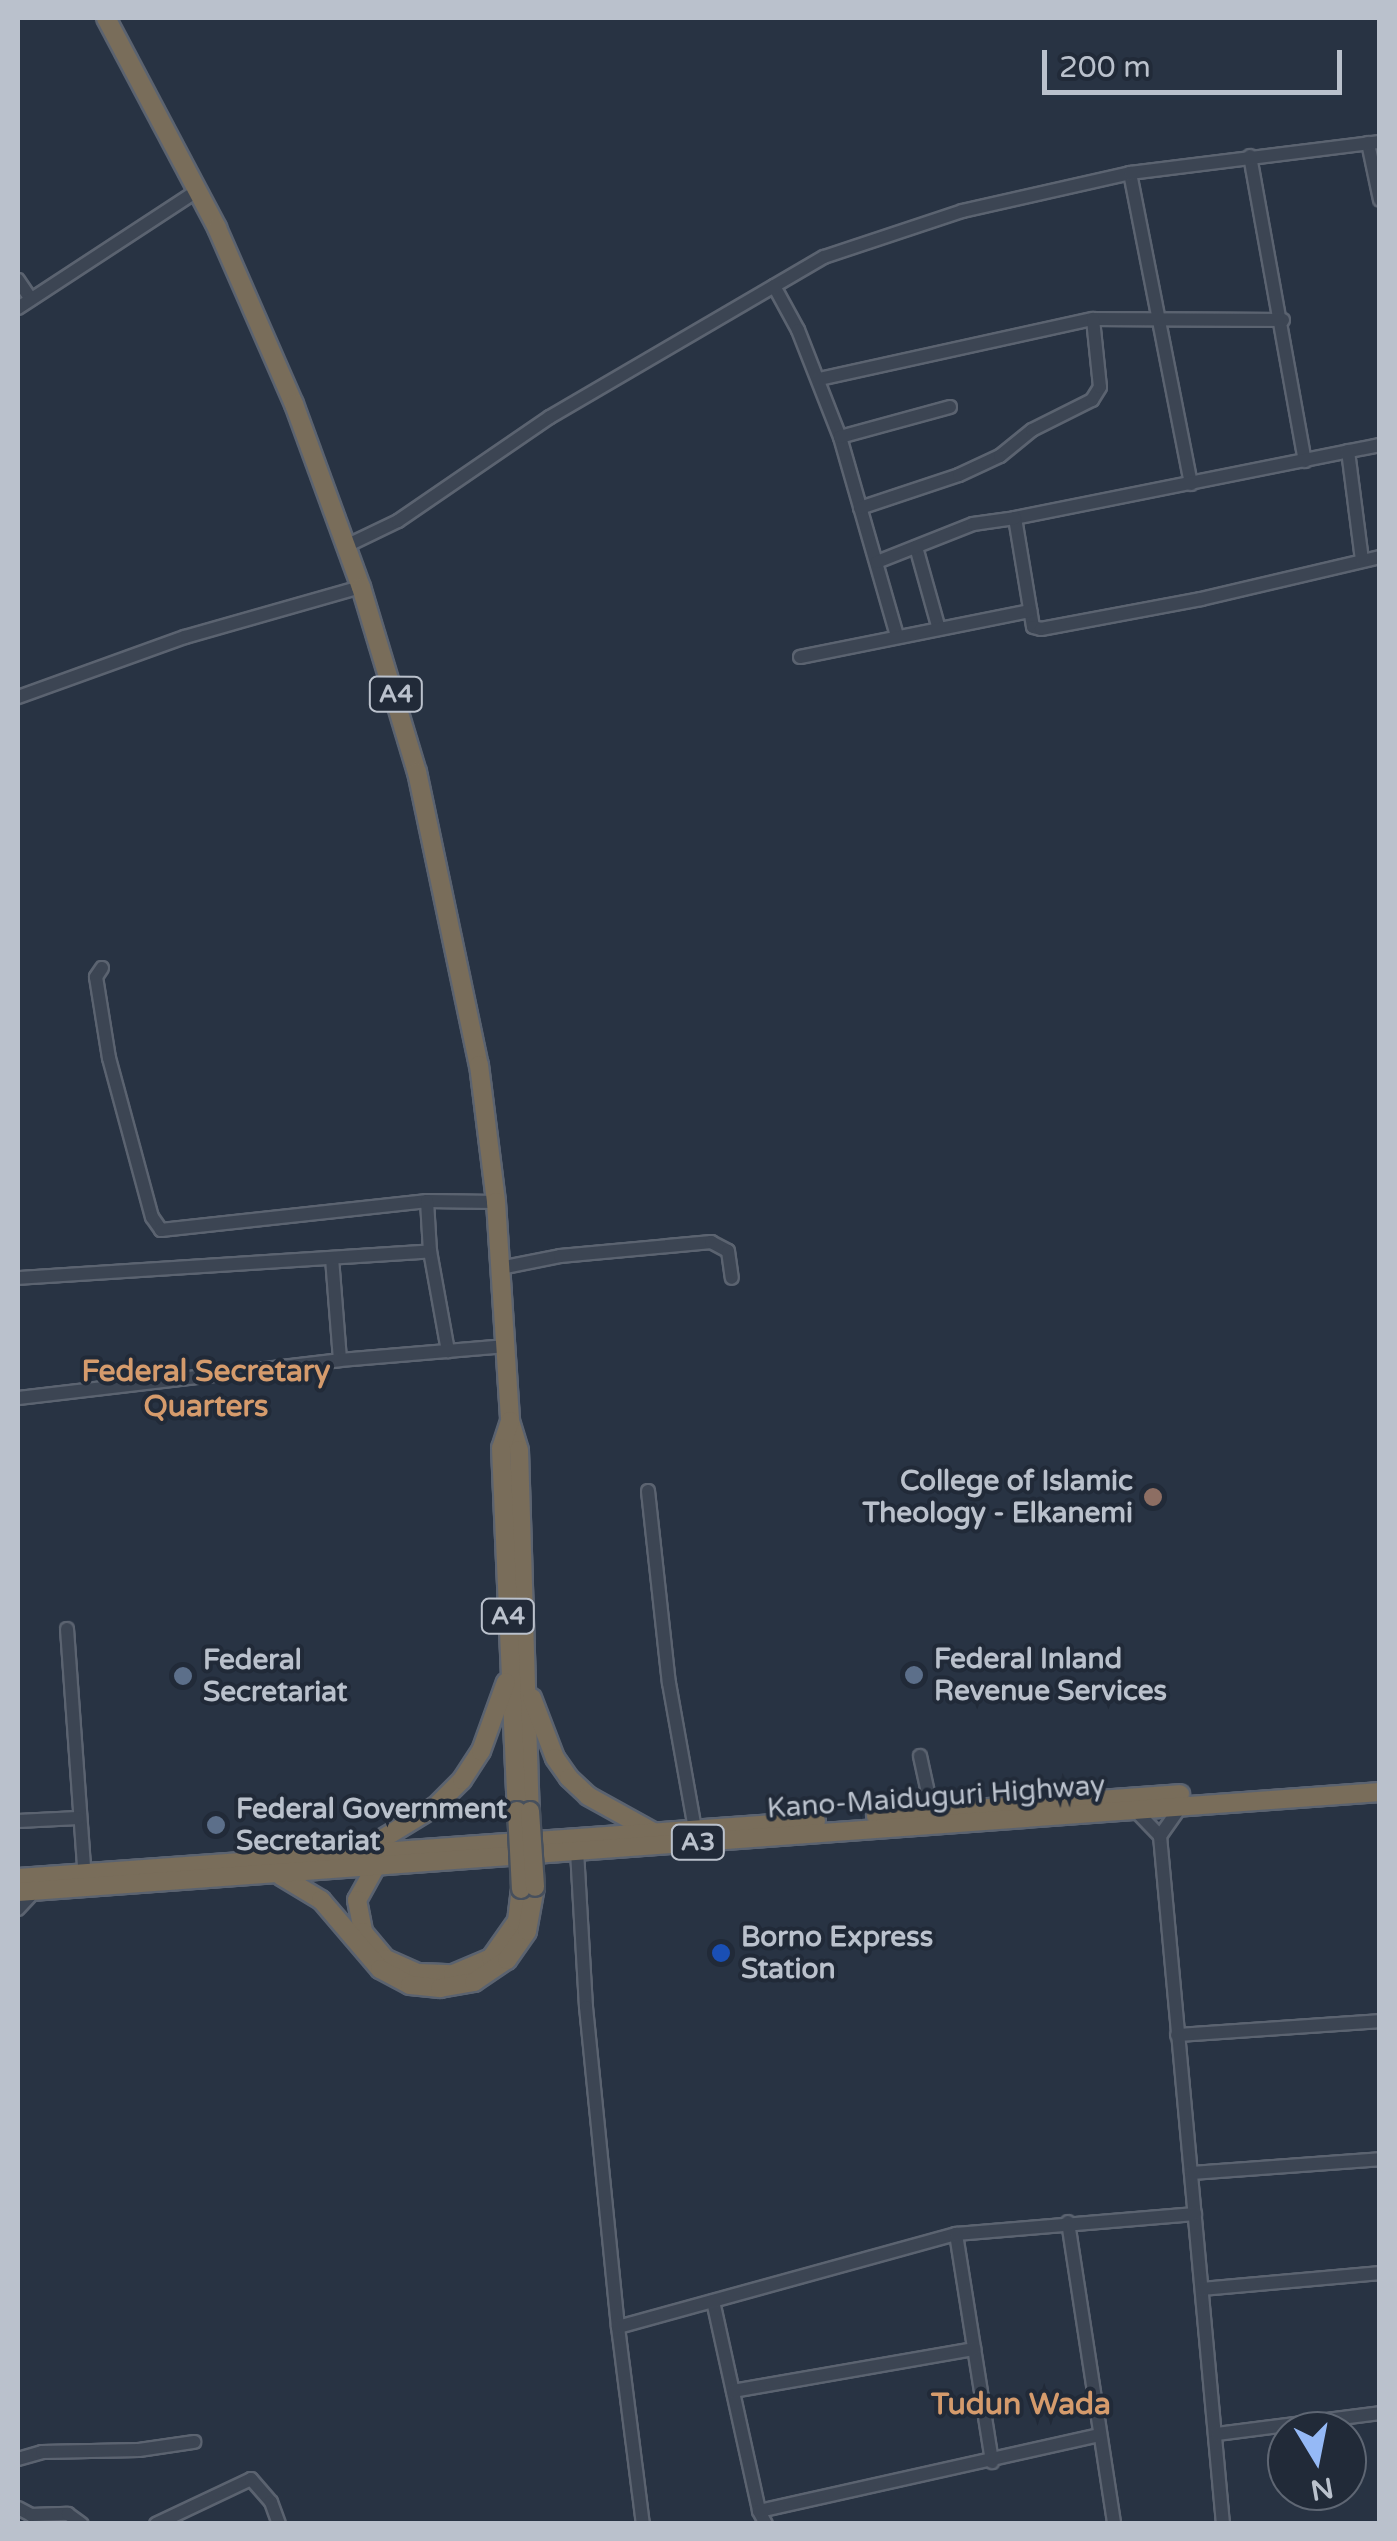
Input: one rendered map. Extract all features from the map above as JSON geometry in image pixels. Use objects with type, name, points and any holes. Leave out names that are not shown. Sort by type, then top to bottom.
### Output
[{"type":"highway","name":"A4","points":[[106,18],[198,190],[294,404],[362,587],[417,772],[441,876],[479,1065],[496,1202],[510,1421],[500,1448],[516,1671],[527,1931],[507,1960],[474,1982],[440,1988],[410,1985],[380,1969],[322,1900],[276,1874]]},
{"type":"highway","points":[[516,1671],[569,1778],[588,1796],[654,1832]]},
{"type":"highway","points":[[358,1853],[436,1806],[462,1780],[481,1751],[516,1671]]},
{"type":"highway","name":"Kano-Maiduguri Highway","points":[[26,1892],[85,1880],[358,1853],[1380,1779]]},
{"type":"highway","name":"Kano-Maiduguri Highway","points":[[18,1878],[85,1880],[276,1874],[1380,1792]]},
{"type":"highway","name":"A4","points":[[376,1866],[357,1900],[363,1932],[386,1959],[418,1973],[453,1974],[492,1958],[517,1922],[528,1888]]},
{"type":"street","points":[[346,546],[398,520],[550,417],[824,257],[885,234],[1009,199],[1130,173],[1374,142],[1380,200]]},
{"type":"street","points":[[1250,156],[1284,320],[1305,460]]},
{"type":"street","points":[[1130,173],[1191,484]]},
{"type":"street","points":[[18,308],[198,190]]},
{"type":"street","points":[[18,280],[32,299]]},
{"type":"street","points":[[774,286],[818,378],[840,436],[897,636]]},
{"type":"street","points":[[818,378],[1094,319],[1284,320]]},
{"type":"street","points":[[860,508],[959,476],[1000,456],[1032,430],[1092,400],[1100,387],[1094,319]]},
{"type":"street","points":[[840,436],[950,407]]},
{"type":"street","points":[[877,562],[973,524],[1380,444]]},
{"type":"street","points":[[1348,452],[1362,560]]},
{"type":"street","points":[[1015,518],[1033,628],[1054,628],[1380,556]]},
{"type":"street","points":[[916,546],[938,626]]},
{"type":"street","points":[[18,697],[185,636],[362,587]]},
{"type":"street","points":[[800,657],[938,626],[1030,612]]},
{"type":"street","points":[[102,968],[96,977],[109,1058],[152,1217],[161,1230],[427,1201],[496,1202]]},
{"type":"street","points":[[427,1201],[430,1251],[448,1351]]},
{"type":"street","points":[[500,1268],[560,1256],[711,1242],[728,1251],[732,1278]]},
{"type":"street","points":[[18,1278],[430,1251]]},
{"type":"street","points":[[332,1258],[340,1360]]},
{"type":"street","points":[[18,1398],[340,1360],[506,1346]]},
{"type":"street","points":[[648,1491],[669,1683],[694,1829]]},
{"type":"street","points":[[66,1629],[72,1667],[78,1818],[85,1880]]},
{"type":"street","points":[[920,1756],[932,1811]]},
{"type":"street","points":[[1160,1836],[1181,1806]]},
{"type":"street","points":[[1135,1810],[1160,1836],[1224,2524]]},
{"type":"street","points":[[18,1821],[78,1818]]},
{"type":"street","points":[[577,1851],[586,2007],[618,2327],[643,2524]]},
{"type":"street","points":[[18,1909],[26,1892]]},
{"type":"street","points":[[1178,2036],[1380,2020]]},
{"type":"street","points":[[1191,2173],[1380,2158]]},
{"type":"street","points":[[618,2327],[956,2234],[1195,2214]]},
{"type":"street","points":[[1068,2222],[1114,2524]]},
{"type":"street","points":[[956,2234],[992,2462]]},
{"type":"street","points":[[1202,2289],[1380,2274]]},
{"type":"street","points":[[714,2301],[763,2517],[1099,2435]]},
{"type":"street","points":[[733,2392],[974,2349]]},
{"type":"street","points":[[1217,2434],[1380,2413]]},
{"type":"street","points":[[18,2459],[42,2452],[139,2450],[194,2442]]},
{"type":"street","points":[[156,2524],[251,2478],[271,2502],[279,2524]]},
{"type":"street","points":[[18,2508],[31,2514],[68,2514],[82,2524]]},
{"type":"place","name":"College of Islamic Theology - Elkanemi","points":[[1153,1497]]},
{"type":"place","name":"Federal Inland Revenue Services","points":[[914,1675]]},
{"type":"place","name":"Federal Secretariat","points":[[183,1676]]},
{"type":"place","name":"Federal Government Secretariat","points":[[216,1825]]},
{"type":"place","name":"Borno Express Station","points":[[721,1953]]},
{"type":"district","name":"Federal Secretary Quarters","points":[[206,1389]]},
{"type":"district","name":"Tudun Wada","points":[[1021,2405]]}]
